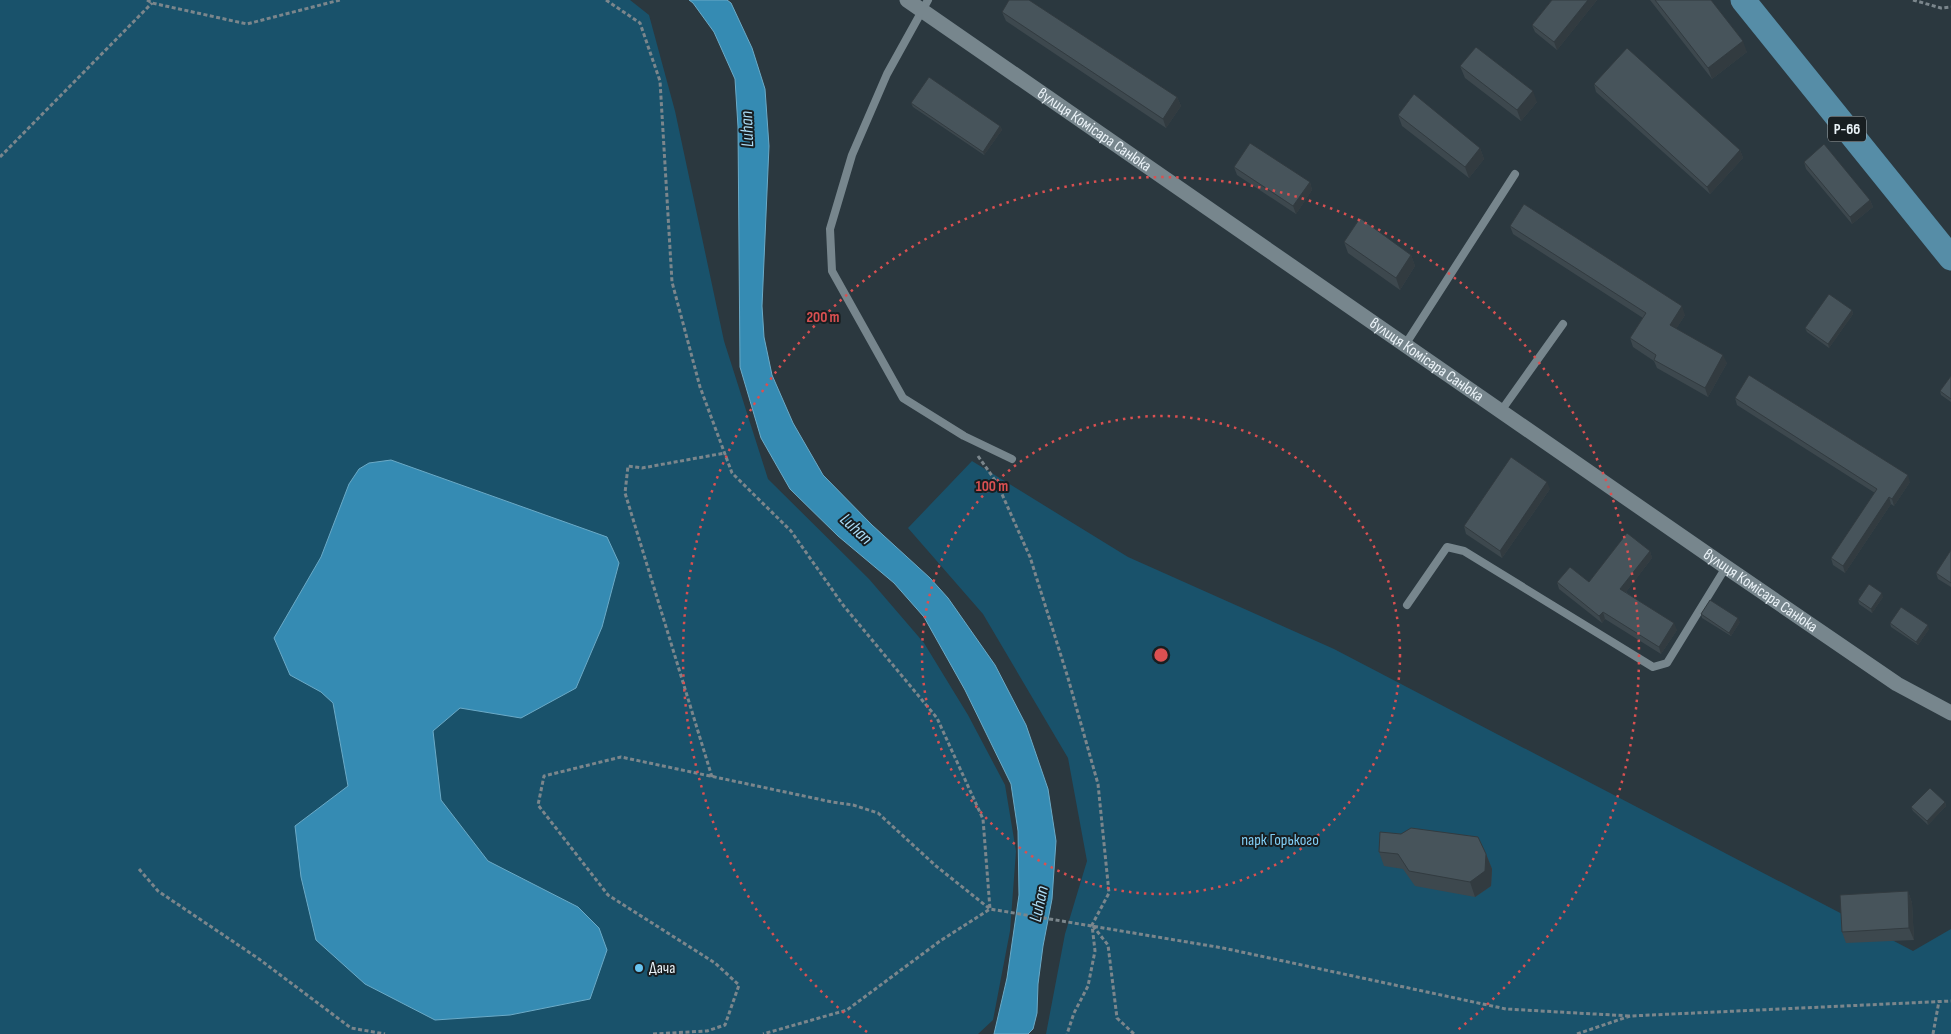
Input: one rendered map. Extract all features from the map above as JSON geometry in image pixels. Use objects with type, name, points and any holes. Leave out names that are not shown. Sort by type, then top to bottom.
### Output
[{"type":"main road","name":"Р-66","points":[[1743,0],[1951,258]]},
{"type":"street","name":"вулиця Комісара Санюка","points":[[907,0],[925,5],[1404,345],[1897,684],[1951,713]]},
{"type":"lane","points":[[925,5],[887,74],[852,155],[830,229],[832,271],[903,398],[964,436],[1012,459]]},
{"type":"lane","points":[[1404,345],[1515,174]]},
{"type":"lane","points":[[1501,411],[1563,324]]},
{"type":"lane","points":[[1408,605],[1447,547],[1464,551],[1654,666],[1667,662],[1726,567]]},
{"type":"path","points":[[147,0],[152,4],[247,24],[340,0]]},
{"type":"path","points":[[606,0],[640,23],[660,81],[672,282],[700,387],[732,474],[791,531],[843,605],[937,718],[983,818],[990,909]]},
{"type":"path","points":[[1913,0],[1941,8],[1951,7]]},
{"type":"path","points":[[0,157],[152,4]]},
{"type":"path","points":[[964,436],[997,483],[1030,557],[1068,678],[1098,784],[1109,894],[1092,926],[1095,951],[1088,986],[1074,1013],[1067,1034]]},
{"type":"path","points":[[712,778],[625,493],[628,466],[642,468],[725,453]]},
{"type":"path","points":[[653,1034],[707,1031],[725,1025],[739,985],[715,964],[608,895],[538,805],[544,776],[621,757],[712,778],[853,805],[878,813],[936,866],[990,909],[1223,948],[1506,1009],[1630,1016],[1951,1001]]},
{"type":"path","points":[[139,869],[158,892],[259,959],[351,1028],[385,1034]]},
{"type":"path","points":[[763,1034],[847,1010],[940,940],[990,909]]},
{"type":"path","points":[[1092,926],[1108,945],[1117,1018],[1134,1034]]},
{"type":"path","points":[[1934,1034],[1939,1001]]},
{"type":"path","points":[[1577,1034],[1630,1016]]},
{"type":"path","points":[[350,1034],[351,1028]]},
{"type":"green space","points":[[0,0],[630,0],[649,15],[675,111],[724,341],[768,479],[869,579],[924,643],[968,715],[1005,785],[1016,851],[1010,931],[993,1020],[978,1034],[0,1034]]},
{"type":"green space","name":"парк Горького","points":[[972,461],[1128,557],[1334,649],[1913,951],[1951,929],[1951,1034],[1046,1034],[1065,934],[1087,861],[1068,758],[983,614],[908,528]]},
{"type":"water","name":"Luhan","points":[[689,0],[727,0],[731,3],[752,48],[765,89],[769,146],[762,306],[764,337],[772,375],[793,423],[823,475],[872,525],[930,578],[948,598],[995,665],[1026,725],[1048,789],[1056,841],[1052,899],[1038,984],[1037,1013],[1033,1029],[1028,1034],[994,1034],[1007,978],[1019,895],[1018,831],[1011,784],[965,690],[924,617],[894,583],[838,536],[790,489],[761,438],[740,367],[738,127],[735,79],[714,32]]},
{"type":"water","points":[[391,460],[607,537],[619,563],[602,627],[576,688],[521,718],[460,708],[433,731],[441,800],[488,861],[578,907],[599,928],[607,950],[590,999],[510,1015],[435,1020],[365,984],[316,940],[301,877],[295,826],[348,786],[333,703],[321,692],[290,675],[274,638],[321,557],[349,484],[359,469],[369,463]]},
{"type":"building","points":[[1009,0],[1029,0],[1177,97],[1163,119],[1002,12]]},
{"type":"building","points":[[1552,0],[1588,0],[1554,42],[1532,25]]},
{"type":"building","points":[[1655,0],[1711,0],[1743,41],[1708,68]]},
{"type":"building","points":[[1476,47],[1533,91],[1517,110],[1460,66]]},
{"type":"building","points":[[1627,48],[1740,150],[1707,187],[1594,84]]},
{"type":"building","points":[[929,77],[1000,126],[983,152],[911,103]]},
{"type":"building","points":[[1414,94],[1480,148],[1465,167],[1398,115]]},
{"type":"building","points":[[1250,143],[1310,182],[1293,206],[1234,167]]},
{"type":"building","points":[[1824,144],[1870,200],[1850,217],[1804,162]]},
{"type":"building","points":[[1524,204],[1682,306],[1670,325],[1723,355],[1705,388],[1654,360],[1656,355],[1630,338],[1646,313],[1510,226]]},
{"type":"building","points":[[1360,218],[1411,255],[1396,278],[1344,242]]},
{"type":"building","points":[[1829,294],[1852,310],[1828,344],[1805,328]]},
{"type":"building","points":[[1749,375],[1908,475],[1892,499],[1889,497],[1843,566],[1831,558],[1877,489],[1735,398]]},
{"type":"building","points":[[1951,376],[1951,399],[1940,391]]},
{"type":"building","points":[[1511,457],[1547,482],[1500,551],[1464,526]]},
{"type":"building","points":[[1627,533],[1650,551],[1620,589],[1674,623],[1659,647],[1603,612],[1599,616],[1557,582],[1570,567],[1589,582]]},
{"type":"building","points":[[1951,550],[1951,583],[1936,573]]},
{"type":"building","points":[[1869,584],[1882,593],[1871,609],[1858,600]]},
{"type":"building","points":[[1710,600],[1738,618],[1729,633],[1701,614]]},
{"type":"building","points":[[1901,607],[1928,625],[1916,642],[1890,623]]},
{"type":"building","points":[[1930,788],[1945,802],[1927,821],[1911,807]]},
{"type":"building","points":[[1411,828],[1478,837],[1486,854],[1485,871],[1470,882],[1409,871],[1398,854],[1379,852],[1380,832],[1401,834]]},
{"type":"building","points":[[1908,891],[1909,928],[1842,932],[1840,895]]},
{"type":"place","name":"Дача","points":[[639,968]]}]
